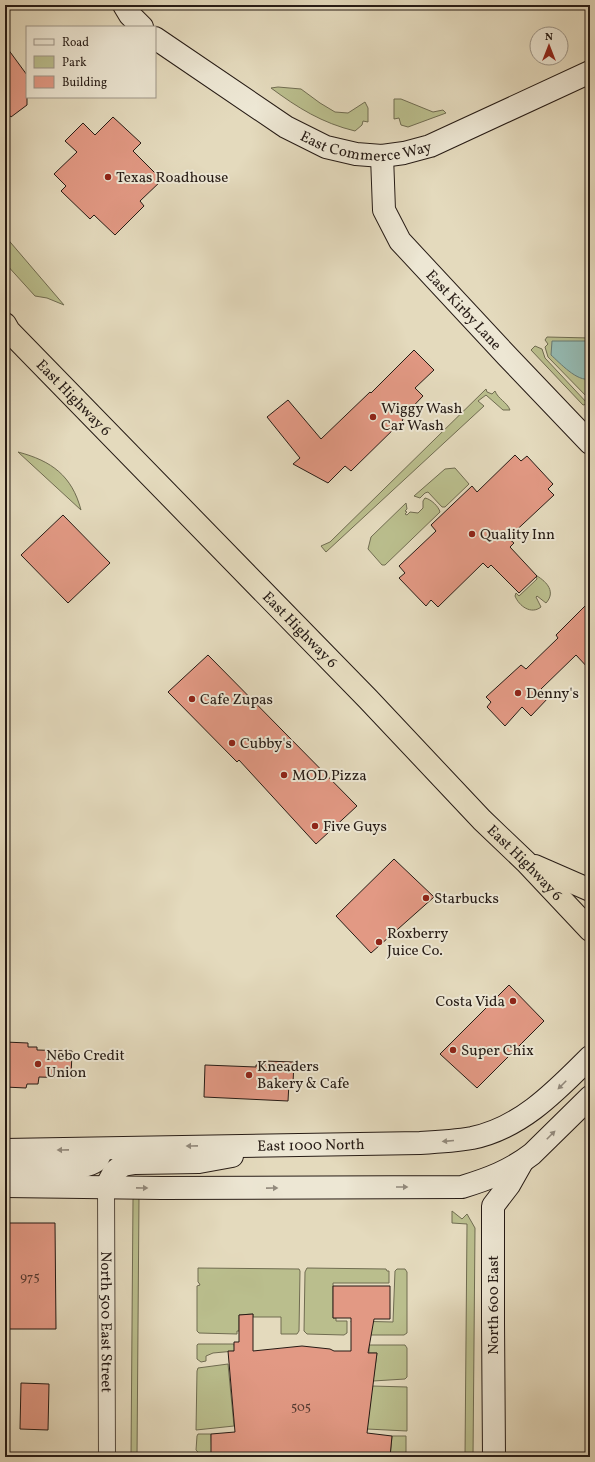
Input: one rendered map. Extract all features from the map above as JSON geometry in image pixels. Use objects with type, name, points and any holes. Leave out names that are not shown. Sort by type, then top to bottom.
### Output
[{"type":"highway","name":"East Highway 6","points":[[6,328],[368,699],[482,820],[526,862],[590,930]]},
{"type":"highway","points":[[526,862],[590,890]]},
{"type":"main road","points":[[124,5],[130,15],[141,26]]},
{"type":"main road","name":"East Commerce Way","points":[[156,39],[286,127],[315,142],[341,151],[382,156],[404,154],[430,146],[590,72]]},
{"type":"main road","name":"East Kirby Lane","points":[[382,156],[384,210],[400,241],[590,443]]},
{"type":"main road","name":"East 1000 North","points":[[5,1150],[420,1143],[473,1138],[503,1128],[532,1111],[553,1094],[590,1057]]},
{"type":"main road","points":[[5,1186],[462,1187],[494,1177],[522,1162],[532,1154],[590,1096]]},
{"type":"main road","points":[[106,1187],[114,1172],[123,1165],[135,1163],[199,1162],[238,1154],[257,1146]]},
{"type":"main road","points":[[5,1169],[68,1169],[82,1167],[96,1160],[102,1149]]},
{"type":"main road","points":[[462,1187],[477,1198],[493,1206],[509,1185],[522,1162]]},
{"type":"main road","name":"North 600 East","points":[[493,1206],[492,1322],[494,1457]]},
{"type":"street","name":"North 500 East Street","points":[[106,1187],[107,1457]]},
{"type":"green space","points":[[278,87],[301,89],[335,112],[348,113],[365,102],[368,108],[368,122],[363,121],[362,125],[355,131],[332,124],[311,114],[271,88]]},
{"type":"green space","points":[[394,99],[401,99],[433,112],[443,110],[446,113],[408,127],[401,125],[399,118],[394,119]]},
{"type":"green space","points":[[5,236],[64,305],[47,298],[35,296],[5,263]]},
{"type":"green space","points":[[547,337],[590,338],[590,400],[548,357],[545,347],[548,344],[545,340]]},
{"type":"green space","points":[[535,346],[542,349],[545,358],[588,404],[583,405],[531,350]]},
{"type":"green space","points":[[486,389],[487,392],[492,394],[495,391],[510,410],[503,410],[486,395],[478,401],[484,406],[326,552],[321,546],[330,542]]},
{"type":"green space","points":[[18,452],[41,460],[51,465],[59,472],[72,488],[81,510]]},
{"type":"green space","points":[[455,468],[469,484],[445,507],[442,507],[428,492],[420,498],[414,496],[445,469]]},
{"type":"green space","points":[[425,498],[430,500],[440,512],[385,565],[382,565],[368,549],[371,537],[406,503],[407,509],[405,511],[407,512],[405,514],[407,515],[410,512],[418,513],[423,508],[423,501]]},
{"type":"green space","points":[[536,576],[541,578],[547,584],[550,595],[546,603],[537,596],[536,597],[541,607],[529,610],[519,603],[515,596],[516,593],[519,596],[537,579]]},
{"type":"green space","points":[[139,1197],[137,1457],[131,1457],[133,1199]]},
{"type":"green space","points":[[452,1211],[462,1219],[467,1214],[475,1228],[473,1457],[465,1457],[467,1224],[452,1223]]},
{"type":"green space","points":[[198,1268],[299,1269],[299,1331],[297,1334],[281,1334],[281,1317],[253,1317],[253,1314],[239,1315],[239,1331],[237,1331],[237,1334],[199,1333],[197,1331],[197,1286],[200,1285],[198,1282]]},
{"type":"green space","points":[[307,1268],[386,1269],[389,1271],[389,1283],[333,1283],[333,1318],[336,1318],[336,1321],[347,1321],[347,1333],[344,1335],[307,1334],[304,1331],[305,1272]]},
{"type":"green space","points":[[397,1269],[405,1269],[407,1272],[407,1333],[404,1335],[355,1335],[351,1321],[393,1322],[395,1271]]},
{"type":"green space","points":[[198,1344],[234,1344],[235,1351],[213,1353],[206,1356],[206,1361],[201,1362],[197,1359]]},
{"type":"green space","points":[[369,1345],[405,1345],[407,1348],[407,1377],[405,1379],[373,1381],[377,1353],[369,1353]]},
{"type":"green space","points":[[228,1364],[234,1426],[196,1430],[198,1368]]},
{"type":"green space","points":[[372,1386],[407,1387],[407,1431],[367,1429]]},
{"type":"green space","points":[[198,1434],[211,1434],[212,1457],[196,1457],[198,1454],[196,1450]]},
{"type":"green space","points":[[392,1436],[406,1436],[406,1452],[403,1454],[405,1457],[390,1457]]},
{"type":"water","points":[[552,341],[590,341],[590,379],[580,378],[574,375],[551,355]]},
{"type":"building","points":[[5,45],[26,74],[27,105],[11,117],[5,110]]},
{"type":"building","name":"Texas Roadhouse","points":[[113,117],[141,143],[133,151],[162,180],[140,201],[144,206],[115,235],[94,215],[90,219],[61,191],[66,186],[54,174],[77,152],[65,141],[83,123],[95,135]]},
{"type":"building","name":"Wiggy Wash Car Wash","points":[[414,350],[434,370],[415,388],[423,396],[402,418],[403,420],[351,471],[345,466],[328,483],[293,464],[300,458],[267,417],[288,400],[321,439],[370,392],[371,393]]},
{"type":"building","name":"Quality Inn","points":[[515,455],[521,461],[527,456],[553,484],[548,489],[554,495],[508,538],[514,543],[510,547],[537,576],[519,593],[491,565],[488,568],[483,563],[438,607],[431,600],[426,606],[399,578],[405,573],[399,566],[436,531],[431,525],[472,486],[477,492]]},
{"type":"building","points":[[63,515],[110,563],[68,603],[21,555]]},
{"type":"building","points":[[590,601],[590,670],[576,655],[541,689],[549,697],[531,716],[522,707],[505,726],[487,707],[491,702],[486,697],[521,665],[526,669],[558,638],[556,635]]},
{"type":"building","points":[[208,655],[357,806],[316,844],[239,760],[237,762],[168,692]]},
{"type":"building","points":[[394,859],[434,897],[371,953],[336,916]]},
{"type":"building","points":[[509,985],[544,1021],[477,1088],[440,1054]]},
{"type":"building","name":"Nebo Credit Union","points":[[5,1042],[28,1043],[28,1047],[37,1047],[37,1050],[72,1051],[71,1078],[39,1077],[38,1084],[27,1084],[26,1088],[5,1087]]},
{"type":"building","name":"Kneaders Bakery & Cafe","points":[[265,1061],[294,1062],[293,1083],[289,1083],[288,1101],[204,1097],[205,1065],[256,1067],[256,1065],[265,1065]]},
{"type":"building","points":[[5,1223],[55,1223],[56,1329],[5,1329]]},
{"type":"building","points":[[333,1286],[390,1286],[390,1319],[374,1319],[368,1353],[377,1353],[367,1433],[392,1436],[390,1457],[211,1457],[211,1434],[235,1432],[228,1351],[234,1351],[234,1342],[239,1342],[239,1315],[253,1314],[253,1351],[302,1346],[330,1349],[334,1351],[351,1351],[351,1318],[333,1318]]},
{"type":"building","points":[[21,1383],[49,1384],[48,1430],[20,1429]]},
{"type":"place","name":"Texas Roadhouse","points":[[108,177]]},
{"type":"place","name":"Wiggy Wash Car Wash","points":[[373,417]]},
{"type":"place","name":"Quality Inn","points":[[472,534]]},
{"type":"place","name":"Denny's","points":[[518,693]]},
{"type":"place","name":"Cafe Zupas","points":[[192,699]]},
{"type":"place","name":"Cubby's","points":[[232,743]]},
{"type":"place","name":"MOD Pizza","points":[[284,775]]},
{"type":"place","name":"Five Guys","points":[[315,826]]},
{"type":"place","name":"Starbucks","points":[[426,898]]},
{"type":"place","name":"Roxberry Juice Co.","points":[[379,942]]},
{"type":"place","name":"Costa Vida","points":[[513,1001]]},
{"type":"place","name":"Super Chix","points":[[453,1050]]},
{"type":"place","name":"Nebo Credit Union","points":[[38,1064]]},
{"type":"place","name":"Kneaders Bakery & Cafe","points":[[249,1075]]}]
